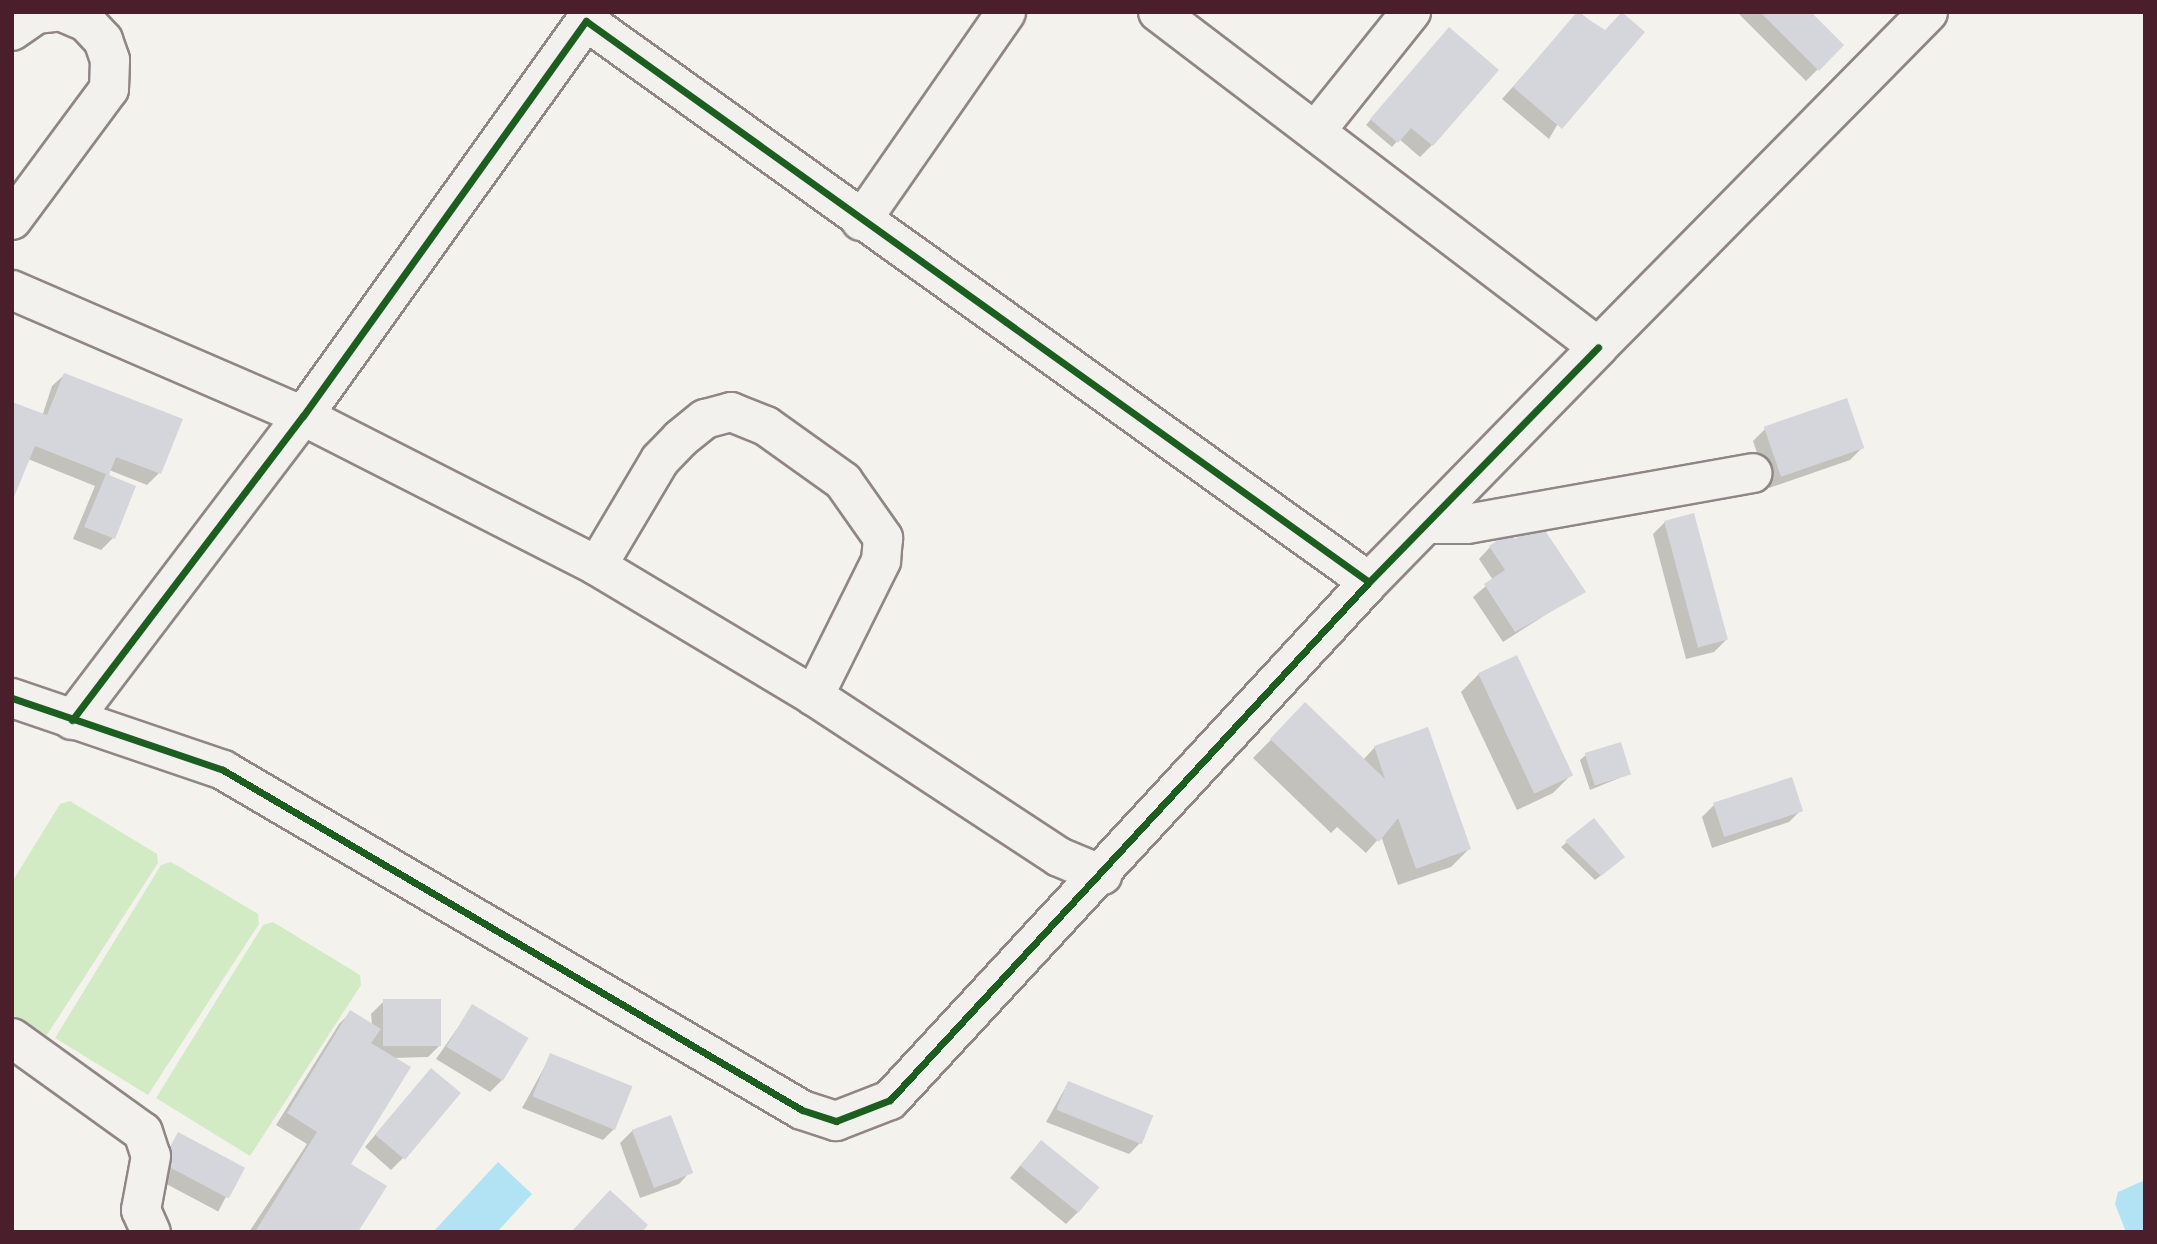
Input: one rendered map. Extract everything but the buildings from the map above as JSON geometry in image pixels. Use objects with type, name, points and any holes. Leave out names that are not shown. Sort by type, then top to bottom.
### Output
[{"type":"street","points":[[12,32],[36,14],[56,12]]},
{"type":"street","points":[[12,220],[109,89],[103,40],[86,22],[62,12]]},
{"type":"street","points":[[861,221],[1006,12]]},
{"type":"street","points":[[1158,12],[1318,128],[1598,347]]},
{"type":"street","points":[[1318,128],[1411,12]]},
{"type":"street","points":[[12,698],[223,770],[802,1110],[836,1121],[890,1100],[1102,875],[1368,582],[1928,12]]},
{"type":"street","points":[[72,720],[303,416],[579,17],[1368,582]]},
{"type":"street","points":[[12,290],[303,416],[597,566],[814,696],[1059,857],[1102,875]]},
{"type":"street","points":[[597,566],[660,460],[680,439],[705,419],[731,412],[766,426],[843,481],[872,514],[883,538],[881,561],[814,696]]},
{"type":"street","points":[[1426,524],[1466,524],[1752,473]]},
{"type":"street","points":[[12,1038],[143,1132],[151,1156],[141,1210],[151,1232]]},
{"type":"green space","points":[[70,801],[157,854],[158,863],[47,1035],[12,1015],[12,882],[60,804]]},
{"type":"green space","points":[[171,862],[258,914],[259,924],[148,1095],[55,1038],[161,865]]},
{"type":"green space","points":[[273,922],[360,975],[361,985],[250,1156],[156,1098],[263,925]]},
{"type":"water","points":[[498,1162],[532,1194],[497,1232],[433,1232]]},
{"type":"water","points":[[2145,1180],[2145,1232],[2126,1232],[2115,1204],[2118,1192]]},
{"type":"cycle path","points":[[72,720],[303,416],[586,21],[1369,582]]},
{"type":"cycle path","points":[[12,698],[223,770],[802,1110],[836,1121],[890,1100],[1369,582],[1598,347]]}]
